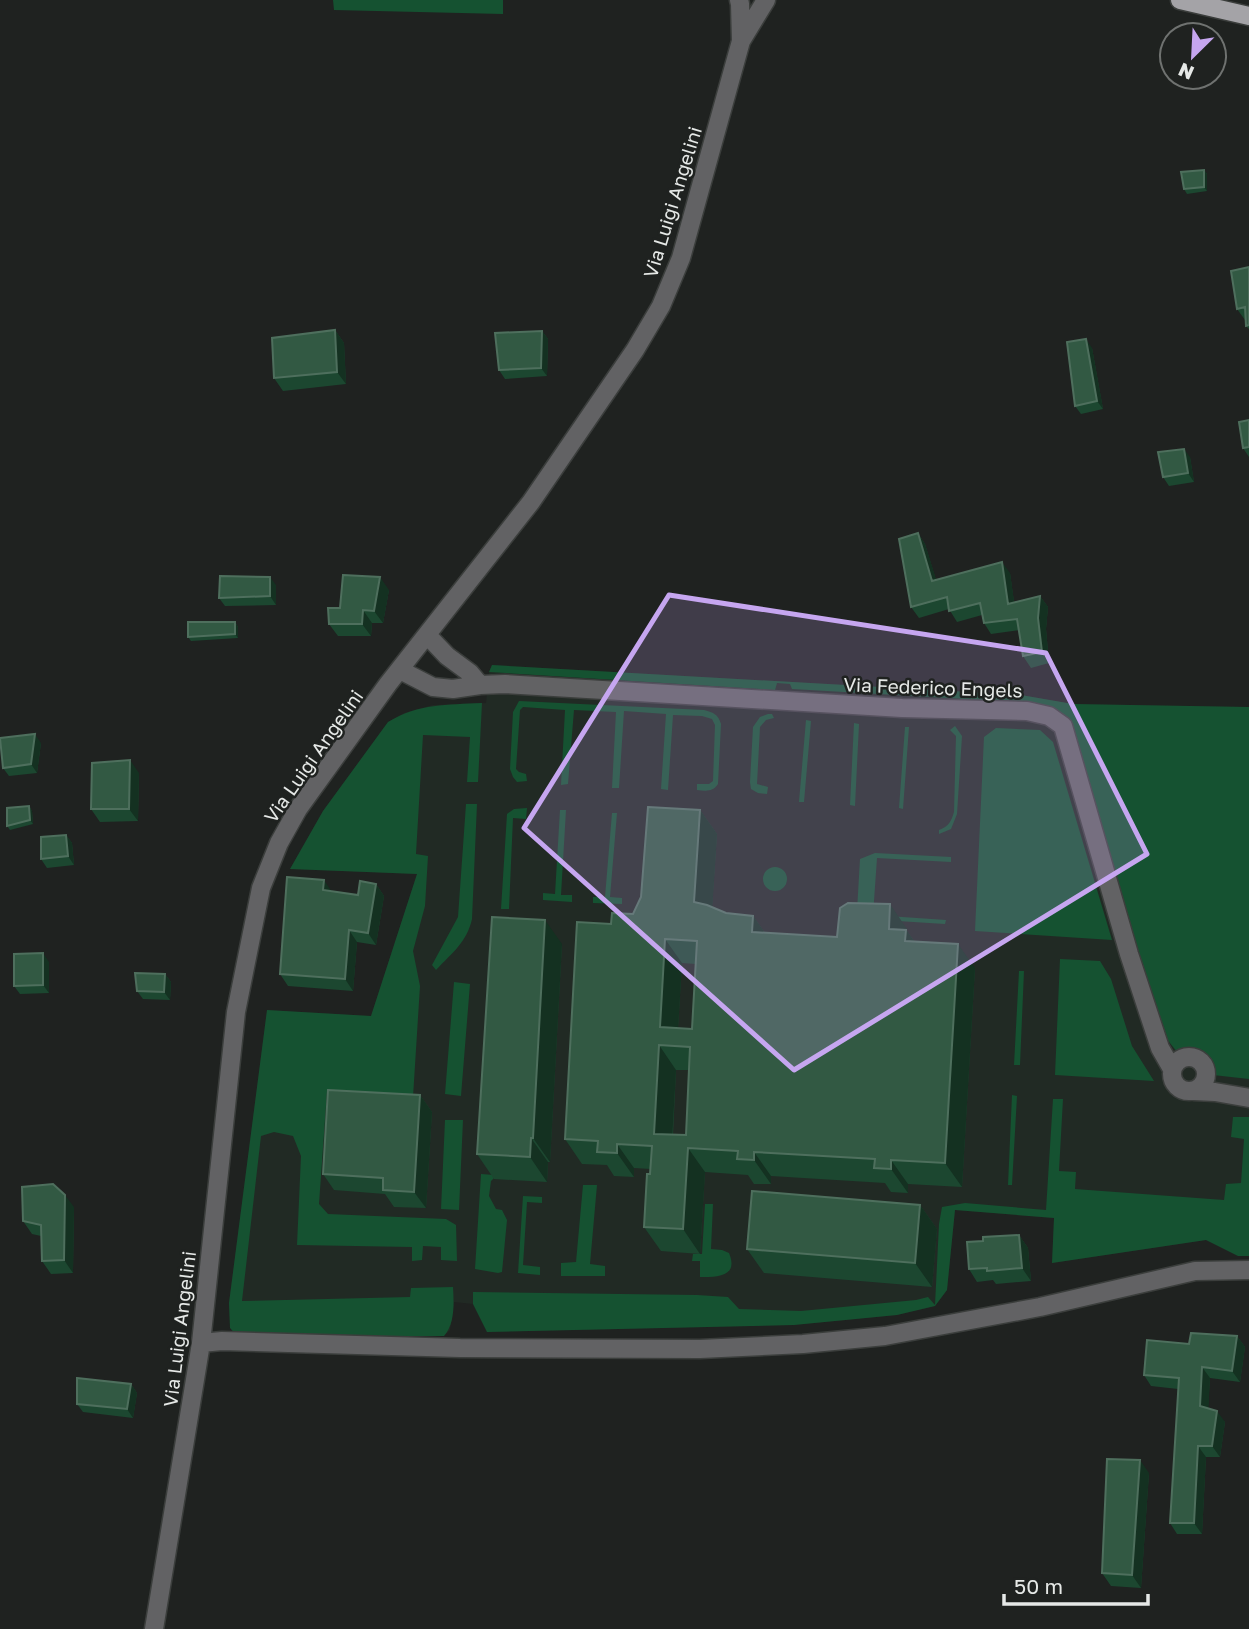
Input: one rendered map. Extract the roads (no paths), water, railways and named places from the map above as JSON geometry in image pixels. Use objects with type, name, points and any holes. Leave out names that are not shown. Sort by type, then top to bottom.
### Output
[{"type":"main road","points":[[1180,0],[1249,16]]},
{"type":"street","name":"Via Luigi Angelini","points":[[739,0],[741,41]]},
{"type":"street","name":"Via Luigi Angelini","points":[[154,1629],[201,1343],[236,1012],[261,888],[279,843],[299,809],[400,670],[531,502],[635,350],[661,306],[681,258],[741,41],[766,0]]},
{"type":"street","points":[[1211,6],[1249,21]]},
{"type":"street","points":[[427,635],[480,685]]},
{"type":"street","name":"Via Federico Engels","points":[[400,670],[433,687],[453,689],[480,685],[519,685],[902,708],[1027,711],[1049,716],[1063,726],[1129,954],[1160,1048],[1178,1063]]},
{"type":"street","points":[[1193,1057],[1201,1062],[1206,1070],[1200,1085],[1186,1092],[1174,1084],[1171,1076],[1178,1063],[1193,1057]]},
{"type":"street","points":[[1200,1085],[1215,1092],[1246,1098]]},
{"type":"street","points":[[201,1343],[222,1341],[460,1348],[674,1349],[803,1344],[885,1336],[1040,1307],[1195,1271],[1249,1270]]}]
